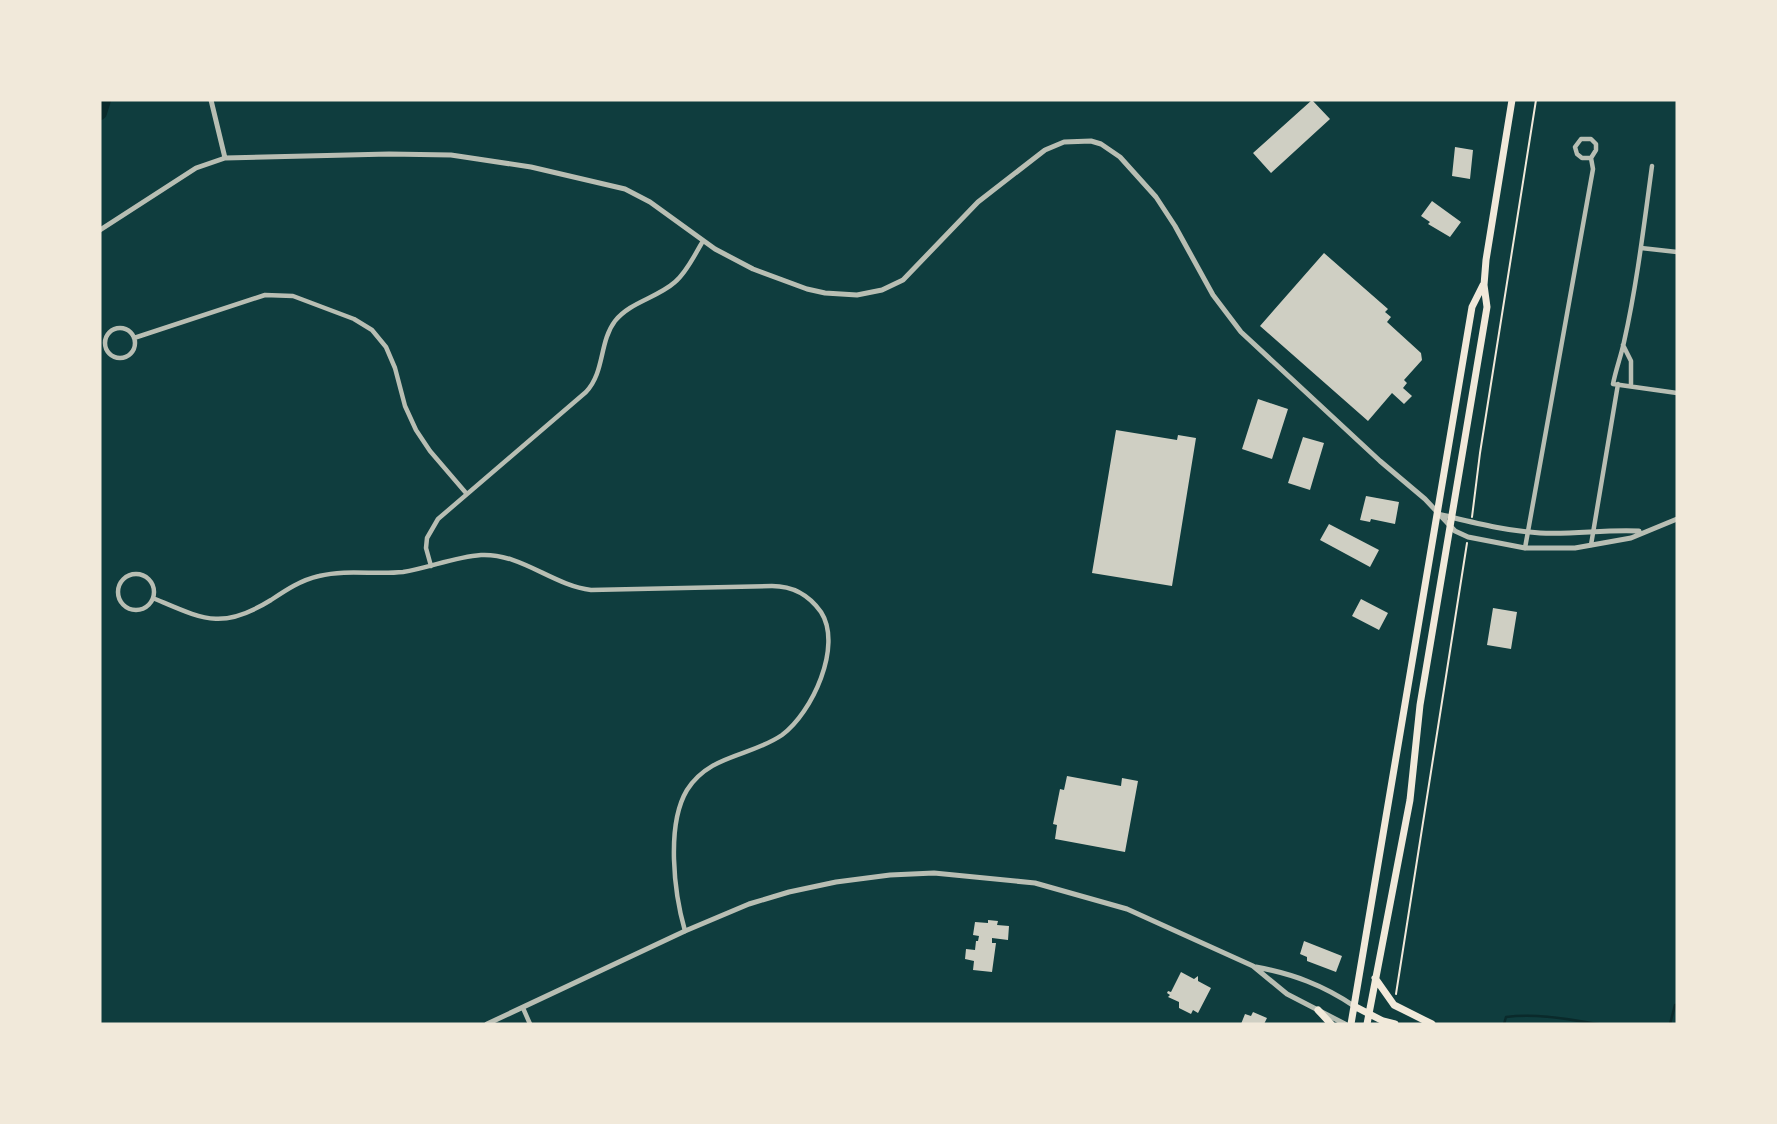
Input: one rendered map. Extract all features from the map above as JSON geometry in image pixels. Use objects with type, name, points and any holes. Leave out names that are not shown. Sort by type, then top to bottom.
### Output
[{"type":"main road","points":[[1367,1024],[1410,800],[1420,705],[1487,307],[1484,285],[1486,260],[1512,100]]},
{"type":"main road","points":[[1351,1024],[1472,307],[1484,285]]},
{"type":"main road","points":[[1375,977],[1394,1005],[1432,1024]]},
{"type":"main road","points":[[1354,1006],[1395,1024]]},
{"type":"main road","points":[[1318,1010],[1331,1024]]},
{"type":"street","points":[[211,100],[225,158]]},
{"type":"street","points":[[1525,548],[1593,169],[1591,158],[1596,150],[1591,139],[1581,139],[1576,144],[1577,154],[1585,159],[1591,158]]},
{"type":"street","points":[[100,230],[196,168],[225,158],[420,154],[477,158],[625,189],[650,202],[703,242],[787,283],[833,294],[872,293],[893,285],[913,272],[978,202],[1045,150],[1071,141],[1091,141],[1101,144],[1120,157],[1156,197],[1213,295],[1241,332],[1380,461],[1425,499],[1450,528],[1468,537],[1525,548],[1575,548],[1631,538],[1677,519]]},
{"type":"street","points":[[1591,545],[1616,384],[1617,361],[1623,345],[1641,248],[1652,166]]},
{"type":"street","points":[[431,565],[426,543],[431,527],[466,493],[591,387],[614,323],[626,311],[676,282],[703,242]]},
{"type":"street","points":[[1641,248],[1677,252]]},
{"type":"street","points":[[134,338],[265,295],[293,296],[354,319],[372,330],[386,347],[416,430],[466,493]]},
{"type":"street","points":[[116,328],[128,330],[134,338],[134,350],[124,358],[115,358],[106,349],[106,336],[116,328]]},
{"type":"street","points":[[1623,345],[1631,361],[1631,386]]},
{"type":"street","points":[[1616,384],[1677,393]]},
{"type":"street","points":[[1438,514],[1471,523],[1527,532],[1642,532]]},
{"type":"street","points":[[153,598],[193,614],[223,620],[250,613],[298,584],[317,576],[345,572],[401,572],[470,556],[501,556],[574,587],[599,591],[780,586],[789,587],[804,595],[819,610],[828,627],[829,653],[821,678],[802,714],[789,729],[774,740],[712,765],[693,782],[681,802],[675,843],[677,898],[685,931]]},
{"type":"street","points":[[130,575],[142,575],[151,583],[153,598],[145,608],[131,609],[120,600],[119,586],[130,575]]},
{"type":"street","points":[[487,1024],[685,931],[749,904],[810,887],[890,875],[951,874],[1021,881],[1087,896],[1137,913],[1253,967],[1287,994],[1345,1024]]},
{"type":"street","points":[[1253,967],[1291,974],[1338,995],[1354,1006]]},
{"type":"street","points":[[523,1008],[530,1024]]},
{"type":"path","points":[[1471,523],[1536,100]]},
{"type":"path","points":[[1396,991],[1468,537]]},
{"type":"building","points":[[1312,100],[1330,119],[1271,173],[1253,153]]},
{"type":"building","points":[[1455,147],[1473,150],[1470,179],[1452,176]]},
{"type":"building","points":[[1432,201],[1461,222],[1450,237],[1428,224],[1430,222],[1421,216]]},
{"type":"building","points":[[1324,253],[1388,309],[1385,312],[1391,317],[1387,322],[1421,353],[1422,360],[1404,380],[1407,383],[1403,388],[1412,396],[1404,404],[1392,393],[1368,421],[1260,326]]},
{"type":"building","points":[[1258,399],[1288,409],[1272,459],[1242,449]]},
{"type":"building","points":[[1116,430],[1177,440],[1178,435],[1196,438],[1172,586],[1092,573]]},
{"type":"building","points":[[1303,437],[1324,443],[1310,490],[1288,483]]},
{"type":"building","points":[[1366,496],[1399,502],[1395,524],[1371,519],[1370,522],[1360,520]]},
{"type":"building","points":[[1329,524],[1379,550],[1370,567],[1320,540]]},
{"type":"building","points":[[1361,599],[1388,613],[1379,630],[1352,616]]},
{"type":"building","points":[[1493,608],[1517,612],[1511,649],[1487,645]]},
{"type":"building","points":[[1067,776],[1121,786],[1122,778],[1138,781],[1125,852],[1055,839],[1057,825],[1053,824],[1060,789],[1064,790]]},
{"type":"building","points":[[988,920],[998,921],[997,925],[1009,926],[1008,940],[992,938],[992,943],[996,943],[992,972],[973,970],[974,961],[965,959],[966,949],[975,950],[978,941],[979,936],[973,935],[975,922],[988,923]]},
{"type":"building","points":[[1304,941],[1342,956],[1336,972],[1307,961],[1307,957],[1300,954]]},
{"type":"building","points":[[1181,972],[1194,979],[1198,976],[1198,981],[1211,988],[1198,1013],[1193,1010],[1191,1014],[1179,1008],[1179,1002],[1168,997],[1168,991],[1171,992]]},
{"type":"building","points":[[1253,1012],[1267,1018],[1264,1024],[1241,1024],[1245,1014],[1251,1016]]},
{"type":"waterway","points":[[100,113],[104,100]]},
{"type":"waterway","points":[[1670,1024],[1677,1005]]},
{"type":"waterway","points":[[1504,1024],[1506,1017],[1529,1016],[1598,1024]]}]
